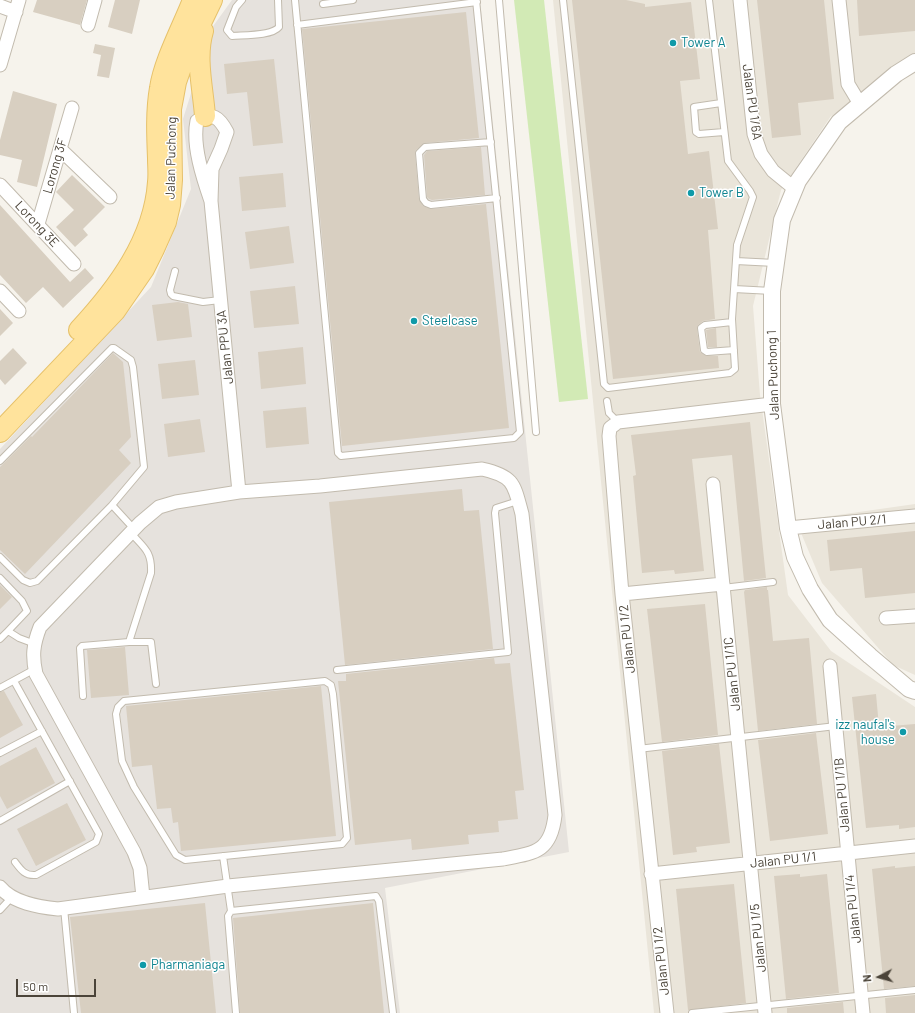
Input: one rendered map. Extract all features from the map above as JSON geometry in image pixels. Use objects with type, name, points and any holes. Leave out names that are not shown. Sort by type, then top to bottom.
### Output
[{"type":"main road","name":"Jalan Puchong","points":[[0,412],[102,304],[120,281],[142,243],[156,203],[159,181],[157,112],[160,86],[167,62],[193,0]]},
{"type":"main road","name":"Jalan Puchong","points":[[0,432],[115,311],[144,269],[154,249],[166,222],[170,205],[172,180],[171,109],[176,82],[185,56],[212,0]]},
{"type":"main road","points":[[205,116],[199,54],[201,40],[212,0]]},
{"type":"street","points":[[88,25],[95,0]]},
{"type":"street","name":"Jalan PU 1/6A","points":[[740,0],[754,134],[761,154],[773,171],[795,188]]},
{"type":"street","points":[[839,0],[848,84],[860,104]]},
{"type":"street","points":[[0,6],[18,6],[0,65]]},
{"type":"street","name":"Jalan Puchong 1","points":[[915,62],[896,74],[840,122],[798,181],[782,220],[772,291],[772,404],[788,528],[795,557],[810,589],[830,620],[870,656],[910,689],[915,691]]},
{"type":"street","name":"Lorong 3F","points":[[38,224],[72,108]]},
{"type":"street","name":"Jalan PPU 3A","points":[[210,201],[202,174],[195,129],[197,121],[205,116],[214,116],[222,122],[227,132],[222,149],[212,169],[210,201],[239,492]]},
{"type":"street","points":[[60,149],[110,197]]},
{"type":"street","name":"Lorong 3E","points":[[0,185],[74,264]]},
{"type":"street","points":[[0,291],[19,310]]},
{"type":"street","points":[[618,422],[772,404]]},
{"type":"street","name":"Jalan PU 1/2","points":[[618,422],[610,428],[608,436],[622,594],[666,1013]]},
{"type":"street","points":[[0,887],[12,897],[24,902],[41,907],[58,909],[228,886],[503,859],[538,850],[548,842],[554,826],[555,815],[522,514],[516,491],[510,480],[497,472],[482,469],[320,486],[239,492],[176,502],[159,507],[133,531],[40,627],[34,644],[33,658],[36,674],[134,852],[140,868],[143,897]]},
{"type":"street","name":"Jalan PU 1/1C","points":[[713,484],[750,863]]},
{"type":"street","name":"Jalan PU 2/1","points":[[788,528],[915,516]]},
{"type":"street","points":[[622,594],[723,586]]},
{"type":"street","points":[[886,618],[915,616]]},
{"type":"street","name":"Jalan PU 1/1B","points":[[830,666],[847,853]]},
{"type":"street","name":"Jalan PU 1/1","points":[[651,874],[915,846]]},
{"type":"street","name":"Jalan PU 1/4","points":[[847,853],[864,1013]]},
{"type":"street","name":"Jalan PU 1/5","points":[[750,863],[765,1009]]},
{"type":"lane","points":[[242,0],[236,7],[227,30],[232,36],[276,31],[279,27],[277,1]]},
{"type":"lane","points":[[294,0],[338,453],[341,456],[514,438],[520,432],[476,1],[297,25]]},
{"type":"lane","points":[[323,4],[352,0]]},
{"type":"lane","points":[[499,0],[536,432]]},
{"type":"lane","points":[[563,0],[604,384],[608,388],[730,373],[734,369],[732,322],[737,246],[753,197],[728,160],[709,0]]},
{"type":"lane","points":[[721,103],[694,107],[696,132],[699,134],[724,132]]},
{"type":"lane","points":[[491,142],[425,147],[421,150],[419,153],[423,199],[431,205],[497,198]]},
{"type":"lane","points":[[736,261],[776,263]]},
{"type":"lane","points":[[175,270],[170,290],[173,296],[203,302],[220,300]]},
{"type":"lane","points":[[734,289],[772,291]]},
{"type":"lane","points":[[732,322],[705,325],[701,328],[704,350],[707,352],[734,350]]},
{"type":"lane","points":[[0,462],[112,348],[131,360],[144,467],[112,505],[37,581],[30,583],[23,580],[0,557]]},
{"type":"lane","points":[[607,401],[610,413],[618,422]]},
{"type":"lane","points":[[337,670],[508,652],[495,513],[496,508],[518,501]]},
{"type":"lane","points":[[112,505],[149,553],[152,561],[151,573],[129,642]]},
{"type":"lane","points":[[0,578],[22,600],[27,611],[0,639]]},
{"type":"lane","points":[[723,586],[773,582]]},
{"type":"lane","points":[[8,631],[19,638],[34,644]]},
{"type":"lane","points":[[83,696],[80,648],[82,646],[129,642],[152,643],[156,684]]},
{"type":"lane","points":[[0,688],[35,669]]},
{"type":"lane","points":[[14,681],[99,834],[96,842],[36,875],[22,872],[15,862]]},
{"type":"lane","points":[[325,681],[331,685],[333,694],[347,838],[342,844],[223,856],[185,860],[176,855],[134,787],[122,761],[116,714],[118,707],[124,702],[325,681]]},
{"type":"lane","points":[[638,749],[836,726]]},
{"type":"lane","points":[[0,753],[42,731]]},
{"type":"lane","points":[[0,822],[70,781]]},
{"type":"lane","points":[[223,856],[231,911],[228,916],[236,1013]]},
{"type":"lane","points":[[231,911],[376,896],[379,901],[393,1013]]},
{"type":"lane","points":[[0,910],[12,897]]},
{"type":"lane","points":[[64,908],[74,1013]]},
{"type":"lane","points":[[692,1013],[765,1009],[915,990]]},
{"type":"shaded area","points":[[232,0],[480,0],[569,852],[385,888],[400,1013],[0,1013],[0,449],[151,287],[191,189],[183,119],[211,29]]},
{"type":"shaded area","points":[[553,0],[915,0],[915,73],[831,116],[781,190],[753,306],[760,395],[788,595],[831,651],[915,707],[915,1013],[654,1013]]},
{"type":"shaded area","points":[[915,504],[915,675],[893,665],[822,583],[796,521]]},
{"type":"green space","points":[[514,0],[544,0],[588,399],[559,402]]},
{"type":"building","points":[[37,0],[87,0],[80,25],[33,12]]},
{"type":"building","points":[[115,0],[140,0],[132,34],[108,27]]},
{"type":"building","points":[[572,0],[626,0],[645,4],[645,7],[691,2],[700,79],[680,81],[688,154],[709,151],[718,229],[708,230],[715,319],[703,321],[698,325],[697,329],[700,352],[707,356],[718,356],[719,368],[613,379]]},
{"type":"building","points":[[757,0],[824,0],[834,99],[798,103],[801,135],[772,138]]},
{"type":"building","points":[[857,0],[915,0],[915,31],[859,36]]},
{"type":"building","name":"Steelcase","points":[[466,12],[479,138],[425,143],[416,150],[419,199],[423,206],[431,209],[486,204],[509,428],[342,446],[302,29]]},
{"type":"building","points":[[95,44],[115,48],[109,78],[97,76],[101,55],[93,53]]},
{"type":"building","points":[[274,59],[283,143],[253,146],[247,92],[227,94],[224,64]]},
{"type":"building","points":[[13,91],[57,104],[37,187],[17,182],[22,160],[0,155],[0,140]]},
{"type":"building","points":[[481,147],[485,195],[432,200],[427,197],[424,155],[427,151]]},
{"type":"building","points":[[283,173],[286,207],[242,211],[239,177]]},
{"type":"building","points":[[72,175],[105,207],[83,229],[88,235],[75,247],[56,227],[74,210],[56,192]]},
{"type":"building","points":[[0,205],[70,282],[85,268],[94,278],[63,308],[43,287],[26,303],[0,275]]},
{"type":"building","points":[[289,226],[294,263],[250,269],[245,232]]},
{"type":"building","points":[[295,286],[299,324],[254,328],[250,291]]},
{"type":"building","points":[[178,302],[188,304],[192,337],[157,341],[152,305]]},
{"type":"building","points":[[0,309],[13,323],[0,336]]},
{"type":"building","points":[[716,328],[717,347],[708,347],[706,330]]},
{"type":"building","points":[[303,347],[306,384],[261,389],[258,352]]},
{"type":"building","points":[[13,348],[27,363],[5,385],[0,379],[0,361]]},
{"type":"building","points":[[113,353],[123,362],[131,437],[119,450],[131,463],[25,574],[0,550],[0,467],[31,436],[32,437]]},
{"type":"building","points":[[195,360],[199,395],[162,399],[158,364]]},
{"type":"building","points":[[306,407],[309,444],[266,448],[263,411]]},
{"type":"building","points":[[200,419],[205,452],[168,457],[164,424]]},
{"type":"building","points":[[750,422],[766,578],[744,581],[732,455],[692,459],[704,571],[675,574],[674,570],[642,573],[633,476],[636,475],[631,435]]},
{"type":"building","points":[[462,489],[464,511],[479,510],[493,649],[345,665],[329,502]]},
{"type":"building","points":[[915,531],[915,593],[865,598],[862,568],[830,571],[827,540]]},
{"type":"building","points":[[0,585],[12,597],[0,609]]},
{"type":"building","points":[[767,587],[773,641],[809,638],[817,724],[758,731],[744,592],[745,590]]},
{"type":"building","points":[[705,604],[718,735],[662,742],[647,609]]},
{"type":"building","points":[[125,647],[129,695],[91,698],[87,650]]},
{"type":"building","points":[[494,658],[495,664],[510,663],[524,790],[515,791],[518,819],[498,821],[499,832],[468,835],[469,844],[412,850],[411,839],[355,845],[338,681],[346,681],[346,674]]},
{"type":"building","points":[[321,686],[336,836],[181,851],[178,822],[173,823],[171,808],[157,809],[152,765],[132,767],[126,706]]},
{"type":"building","points":[[4,691],[23,725],[0,738],[0,692]]},
{"type":"building","points":[[876,694],[879,727],[915,724],[915,827],[899,829],[899,825],[866,828],[852,697]]},
{"type":"building","points":[[816,733],[828,834],[770,841],[758,740]]},
{"type":"building","points":[[719,744],[730,843],[696,847],[697,852],[673,855],[662,751]]},
{"type":"building","points":[[36,747],[55,783],[7,809],[0,796],[0,766]]},
{"type":"building","points":[[67,803],[86,840],[36,866],[17,829]]},
{"type":"building","points":[[895,866],[895,868],[915,866],[915,986],[884,989],[872,869]]},
{"type":"building","points":[[800,874],[800,877],[827,874],[839,993],[786,999],[774,876]]},
{"type":"building","points":[[734,884],[746,1003],[688,1010],[676,889]]},
{"type":"building","name":"Pharmaniaga","points":[[205,903],[216,1013],[81,1013],[70,917]]},
{"type":"building","points":[[373,903],[384,1013],[240,1013],[233,918]]},
{"type":"building","points":[[915,995],[915,1013],[886,1013],[885,998]]},
{"type":"building","points":[[843,1002],[844,1013],[787,1013],[787,1008]]},
{"type":"place","name":"Tower A","points":[[673,43]]},
{"type":"place","name":"Tower B","points":[[691,193]]},
{"type":"place","name":"Steelcase","points":[[414,321]]},
{"type":"place","name":"izz naufal's house","points":[[903,732]]},
{"type":"place","name":"Pharmaniaga","points":[[143,965]]}]
